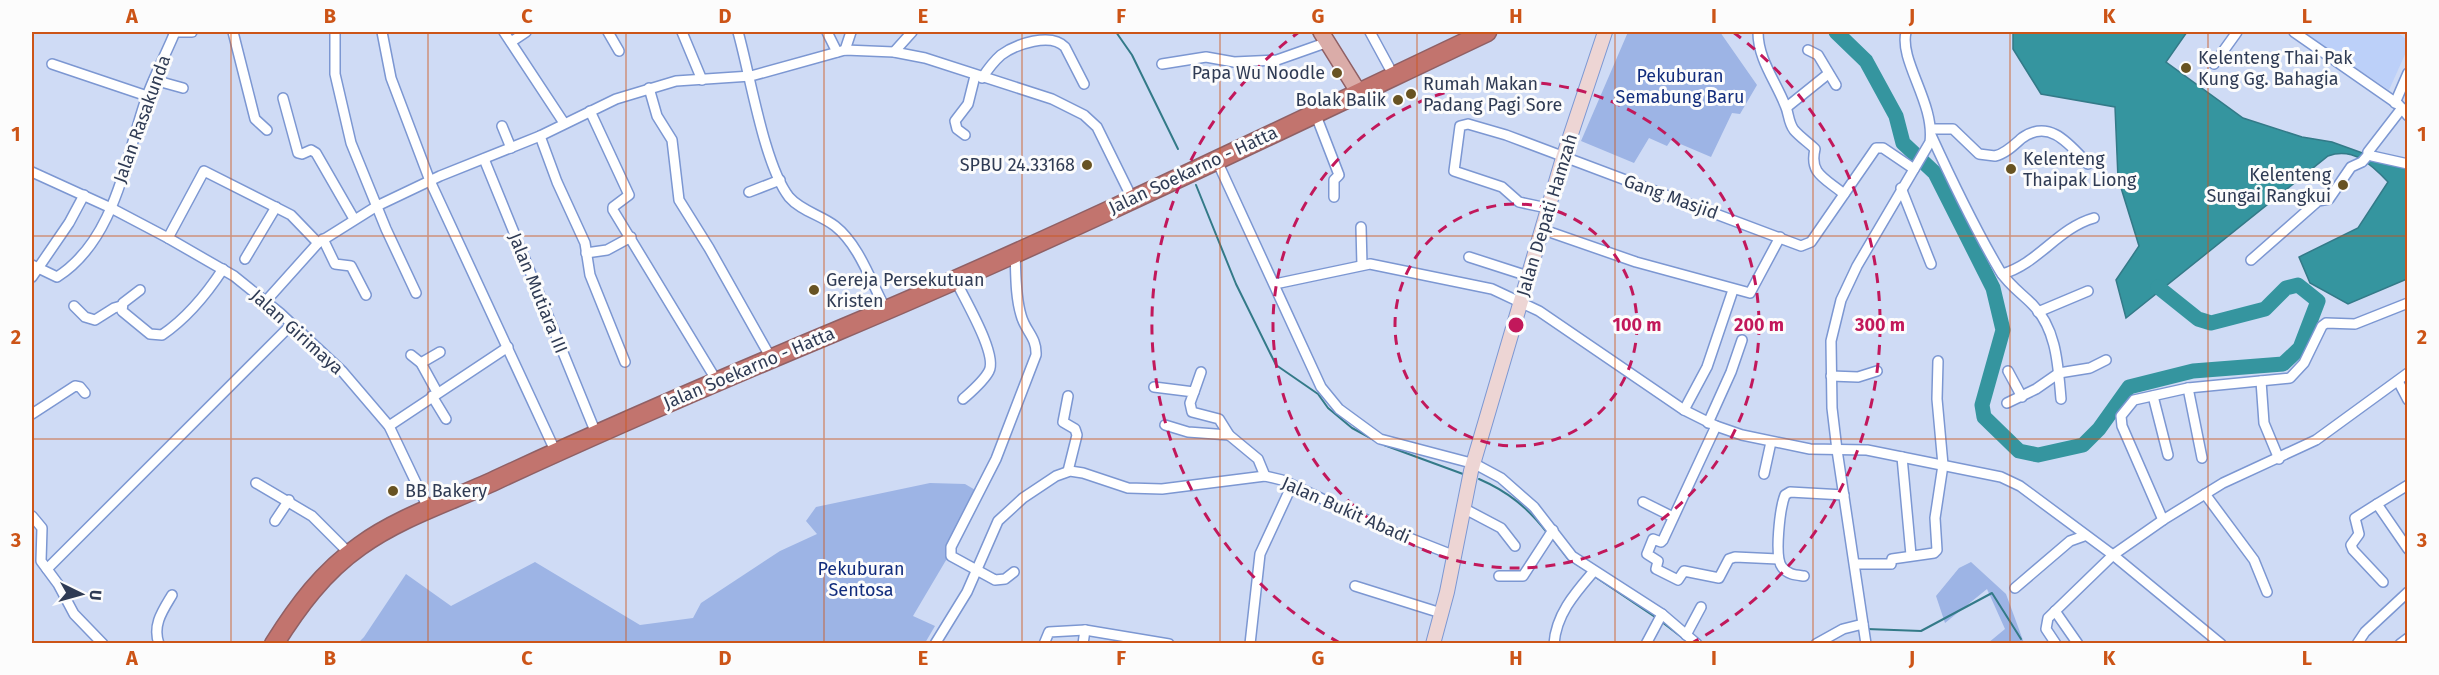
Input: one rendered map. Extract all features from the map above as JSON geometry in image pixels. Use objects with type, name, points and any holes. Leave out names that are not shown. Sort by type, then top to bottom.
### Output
[{"type":"highway","name":"Jalan Soekarno - Hatta","points":[[264,644],[303,585],[343,547],[374,527],[427,506],[793,345],[1128,190],[1315,113],[1389,67],[1462,32]]},
{"type":"highway","name":"Jalan Soekarno - Hatta","points":[[274,644],[296,610],[333,567],[372,538],[427,506],[552,444],[712,373],[767,351],[793,345],[955,279],[1357,88],[1487,32]]},
{"type":"main road","name":"Jalan Depati Hamzah","points":[[1432,644],[1455,556],[1475,464],[1520,302],[1547,208],[1605,32]]},
{"type":"main road","points":[[1325,37],[1357,88]]},
{"type":"street","points":[[174,32],[192,32]]},
{"type":"street","name":"Jalan Rasakunda","points":[[33,270],[57,277],[88,250],[111,208],[147,96],[174,32]]},
{"type":"street","points":[[233,32],[255,119],[267,130]]},
{"type":"street","points":[[335,32],[335,74],[351,143],[376,206],[416,293]]},
{"type":"street","points":[[382,32],[391,78],[430,181],[552,444]]},
{"type":"street","points":[[504,32],[564,123]]},
{"type":"street","points":[[511,42],[526,32]]},
{"type":"street","points":[[608,32],[619,51]]},
{"type":"street","points":[[682,32],[702,80]]},
{"type":"street","points":[[738,32],[767,146],[780,180],[790,198],[834,226],[848,239],[883,304]]},
{"type":"street","points":[[827,32],[841,51]]},
{"type":"street","points":[[841,51],[851,32]]},
{"type":"street","points":[[894,51],[912,32]]},
{"type":"street","points":[[1371,32],[1389,67]]},
{"type":"street","points":[[1758,32],[1758,42],[1769,75],[1787,107],[1788,120],[1795,132],[1815,148],[1812,161],[1815,170],[1844,194],[1870,155],[1880,147],[1914,169]]},
{"type":"street","points":[[1906,32],[1906,49],[1926,100],[1931,132],[1955,186],[2002,274],[2038,312],[2051,334],[2059,373],[2061,399]]},
{"type":"street","points":[[2214,64],[2237,32]]},
{"type":"street","points":[[2294,32],[2404,111]]},
{"type":"street","points":[[965,135],[957,129],[955,121],[968,104],[979,77],[1003,54],[1048,36],[1065,47],[1084,84]]},
{"type":"street","points":[[1162,64],[1206,57],[1234,62],[1277,60],[1325,37]]},
{"type":"street","points":[[266,301],[320,241],[376,206],[540,136],[590,111],[649,88],[676,81],[751,76],[841,51],[894,51],[925,58],[1052,99],[1091,120],[1097,127],[1128,190]]},
{"type":"street","points":[[1808,51],[1818,55],[1836,85]]},
{"type":"street","points":[[52,64],[147,96]]},
{"type":"street","points":[[2251,260],[2318,201],[2328,199],[2351,167],[2366,157],[2369,150],[2404,111],[2408,73]]},
{"type":"street","points":[[1787,107],[1828,74]]},
{"type":"street","points":[[154,80],[183,88]]},
{"type":"street","points":[[649,88],[657,116],[672,140],[679,200],[710,248],[767,351]]},
{"type":"street","points":[[283,99],[298,153],[313,150],[316,153],[354,219]]},
{"type":"street","points":[[590,111],[628,193],[628,198],[613,208],[712,373]]},
{"type":"street","points":[[1315,113],[1339,175],[1334,180],[1334,197]]},
{"type":"street","name":"Gang Masjid","points":[[1547,208],[1519,202],[1502,187],[1454,171],[1458,129],[1468,124],[1506,135],[1563,158],[1806,245],[1811,242],[1844,194]]},
{"type":"street","points":[[502,126],[511,148]]},
{"type":"street","points":[[1931,132],[1953,129],[1979,154],[1995,156],[2032,133],[2051,132],[2059,135],[2088,164]]},
{"type":"street","points":[[1816,644],[1843,630],[1865,633],[1837,450],[1831,376],[1831,341],[1841,300],[1857,266],[1901,188],[1925,154],[1931,132]]},
{"type":"street","points":[[540,136],[586,253],[590,275],[625,362]]},
{"type":"street","points":[[1215,156],[1321,387],[1338,409],[1380,439],[1475,464],[1501,478],[1514,488],[1549,534],[1591,575],[1686,635],[1696,644]]},
{"type":"street","points":[[2366,157],[2408,164]]},
{"type":"street","name":"Jalan Mutiara III","points":[[484,159],[593,426]]},
{"type":"street","points":[[168,238],[204,171],[291,215],[320,241],[335,264],[349,265],[354,270],[366,295]]},
{"type":"street","name":"Jalan Girimaya","points":[[32,172],[111,208],[168,238],[223,269],[266,301],[342,371],[389,426],[427,506]]},
{"type":"street","points":[[749,192],[780,180]]},
{"type":"street","points":[[1901,188],[1931,264]]},
{"type":"street","points":[[33,270],[69,223],[84,195]]},
{"type":"street","points":[[245,259],[276,207]]},
{"type":"street","points":[[2002,274],[2016,270],[2079,222],[2094,218]]},
{"type":"street","points":[[1361,226],[1362,265]]},
{"type":"street","points":[[1541,229],[1636,262],[1732,290],[1750,293],[1780,237]]},
{"type":"street","points":[[586,253],[607,250],[631,237]]},
{"type":"street","points":[[1014,572],[1005,579],[994,580],[951,556],[951,547],[996,459],[1036,354],[1037,344],[1021,318],[1018,304],[1015,252]]},
{"type":"street","points":[[1469,257],[1528,276]]},
{"type":"street","points":[[1275,284],[1362,265],[1381,266],[1492,289],[1539,311],[1684,410],[1712,425],[1772,442],[1810,449],[1867,450],[2001,477],[2020,486],[2084,536],[2113,555],[2221,644]]},
{"type":"street","points":[[121,306],[123,313],[150,334],[162,335],[195,306],[223,269]]},
{"type":"street","points":[[955,279],[989,350],[991,365],[989,372],[963,399]]},
{"type":"street","points":[[74,306],[81,314],[93,320],[121,306],[140,290]]},
{"type":"street","points":[[1684,410],[1707,367],[1732,290]]},
{"type":"street","points":[[2038,312],[2088,291]]},
{"type":"street","points":[[2163,520],[2122,426],[2121,416],[2127,406],[2134,400],[2188,388],[2290,378],[2298,372],[2322,326],[2326,323],[2355,324],[2408,303]]},
{"type":"street","points":[[47,569],[292,324]]},
{"type":"street","points":[[1742,340],[1712,425],[1664,540],[1661,542],[1653,538],[1647,554],[1658,561],[1656,569],[1678,580],[1684,571],[1719,578],[1729,559],[1735,557],[1778,558]]},
{"type":"street","points":[[389,426],[508,347]]},
{"type":"street","points":[[421,363],[440,352]]},
{"type":"street","points":[[411,355],[421,363],[446,418]]},
{"type":"street","points":[[2007,403],[2022,397],[2059,373],[2090,368],[2106,360]]},
{"type":"street","points":[[1855,564],[1891,564],[1892,560],[1911,555],[1934,554],[1937,550],[1935,518],[1943,465],[1937,399],[1938,361]]},
{"type":"street","points":[[1831,376],[1858,377],[1877,371]]},
{"type":"street","points":[[2008,371],[2022,397]]},
{"type":"street","points":[[1201,372],[1190,403],[1192,412],[1220,419],[1229,435],[1258,459],[1265,476]]},
{"type":"street","points":[[2056,644],[2046,625],[2055,611],[2113,555],[2205,494],[2279,459],[2333,429],[2408,373]]},
{"type":"street","points":[[2260,381],[2264,423],[2279,459]]},
{"type":"street","points":[[2398,381],[2408,400]]},
{"type":"street","points":[[32,414],[75,386],[80,387],[85,393]]},
{"type":"street","points":[[1154,387],[1194,392]]},
{"type":"street","points":[[2188,388],[2202,458]]},
{"type":"street","points":[[935,644],[967,592],[998,521],[1006,511],[1042,484],[1068,471],[1077,435],[1075,429],[1063,422],[1068,396]]},
{"type":"street","points":[[2153,396],[2168,455]]},
{"type":"street","points":[[1166,425],[1188,432],[1229,435]]},
{"type":"street","points":[[1764,474],[1772,442]]},
{"type":"street","points":[[1902,457],[1911,555]]},
{"type":"street","name":"Jalan Bukit Abadi","points":[[1068,471],[1083,473],[1128,488],[1162,489],[1265,476],[1292,485],[1384,528],[1455,556]]},
{"type":"street","points":[[256,483],[289,500],[312,516],[343,547]]},
{"type":"street","points":[[1250,644],[1260,554],[1292,485]]},
{"type":"street","points":[[2383,582],[2353,550],[2351,545],[2359,534],[2355,518],[2408,485]]},
{"type":"street","points":[[1804,576],[1792,575],[1784,570],[1778,558],[1785,495],[1790,492],[1844,495]]},
{"type":"street","points":[[2205,494],[2254,560],[2267,592]]},
{"type":"street","points":[[275,521],[289,500]]},
{"type":"street","points":[[1643,502],[1673,517]]},
{"type":"street","points":[[2377,504],[2408,549]]},
{"type":"street","points":[[1465,509],[1501,528],[1515,546]]},
{"type":"street","points":[[32,516],[42,528],[39,557],[74,614],[103,644]]},
{"type":"street","points":[[1499,576],[1523,576],[1549,534]]},
{"type":"street","points":[[2015,588],[2070,541],[2084,536]]},
{"type":"street","points":[[1554,644],[1558,622],[1564,610],[1591,575]]},
{"type":"street","points":[[1355,586],[1441,613]]},
{"type":"street","points":[[2357,644],[2366,632],[2408,592]]},
{"type":"street","points":[[159,644],[156,631],[160,614],[172,595]]},
{"type":"street","points":[[1686,635],[1701,607]]},
{"type":"street","points":[[2055,611],[2078,644]]},
{"type":"street","points":[[1646,644],[1659,620]]},
{"type":"street","points":[[1083,644],[1085,630]]},
{"type":"street","points":[[1044,644],[1049,632],[1085,630],[1123,640],[1169,644]]},
{"type":"street","points":[[2400,644],[2408,638]]},
{"type":"shaded area","points":[[2013,32],[2187,32],[2166,62],[2243,118],[2302,137],[2332,142],[2407,169],[2407,279],[2348,304],[2310,283],[2299,257],[2358,228],[2388,182],[2361,159],[2346,154],[2337,154],[2328,156],[2126,318],[2116,280],[2139,246],[2118,178],[2115,107],[2041,94],[2013,49]]},
{"type":"shaded area","points":[[2302,32],[2397,32],[2407,40],[2407,50],[2389,90]]},
{"type":"green space","name":"Pekuburan Semabung Baru","points":[[1628,32],[1720,32],[1757,85],[1740,114],[1732,113],[1711,157],[1671,140],[1667,146],[1649,138],[1634,163],[1581,141]]},
{"type":"green space","name":"Pekuburan Sentosa","points":[[930,483],[965,484],[977,491],[955,545],[913,616],[935,626],[925,643],[357,644],[406,574],[451,606],[535,562],[640,625],[693,618],[701,603],[780,551],[817,534],[806,521],[816,507]]},
{"type":"green space","points":[[1971,562],[2006,594],[2024,643],[1988,643],[2005,629],[1987,589],[1945,623],[1936,596],[1959,568]]},
{"type":"waterway","points":[[1116,32],[1132,55],[1178,149]]},
{"type":"waterway","points":[[1836,32],[1866,61],[1896,116],[1903,143],[1935,173],[1993,288],[2003,330],[1982,405],[1984,417],[2019,451],[2038,455],[2083,445],[2099,429],[2129,387],[2193,371],[2283,364],[2300,348],[2318,301],[2298,285],[2286,288],[2265,309],[2211,323],[2198,319],[2158,287]]},
{"type":"waterway","points":[[1196,185],[1236,284],[1276,365],[1318,394],[1328,408],[1352,428],[1376,441]]},
{"type":"waterway","points":[[1384,445],[1463,474]]},
{"type":"waterway","points":[[1479,479],[1500,489],[1517,502],[1548,534]]},
{"type":"waterway","points":[[1552,538],[1568,559],[1589,572]]},
{"type":"waterway","points":[[1594,576],[1658,619]]},
{"type":"waterway","points":[[1867,629],[1921,631],[1992,593],[2021,639]]},
{"type":"waterway","points":[[1662,622],[1684,639]]},
{"type":"place","name":"Kelenteng Thai Pak Kung Gg. Bahagia","points":[[2186,68]]},
{"type":"place","name":"Papa Wu Noodle","points":[[1337,73]]},
{"type":"place","name":"Rumah Makan Padang Pagi Sore","points":[[1411,94]]},
{"type":"place","name":"Bolak Balik","points":[[1398,100]]},
{"type":"place","name":"SPBU 24.33168","points":[[1087,165]]},
{"type":"place","name":"Kelenteng Thaipak Liong","points":[[2011,169]]},
{"type":"place","name":"Kelenteng Sungai Rangkui","points":[[2343,185]]},
{"type":"place","name":"Gereja Persekutuan Kristen","points":[[814,290]]},
{"type":"place","name":"BB Bakery","points":[[393,491]]}]
